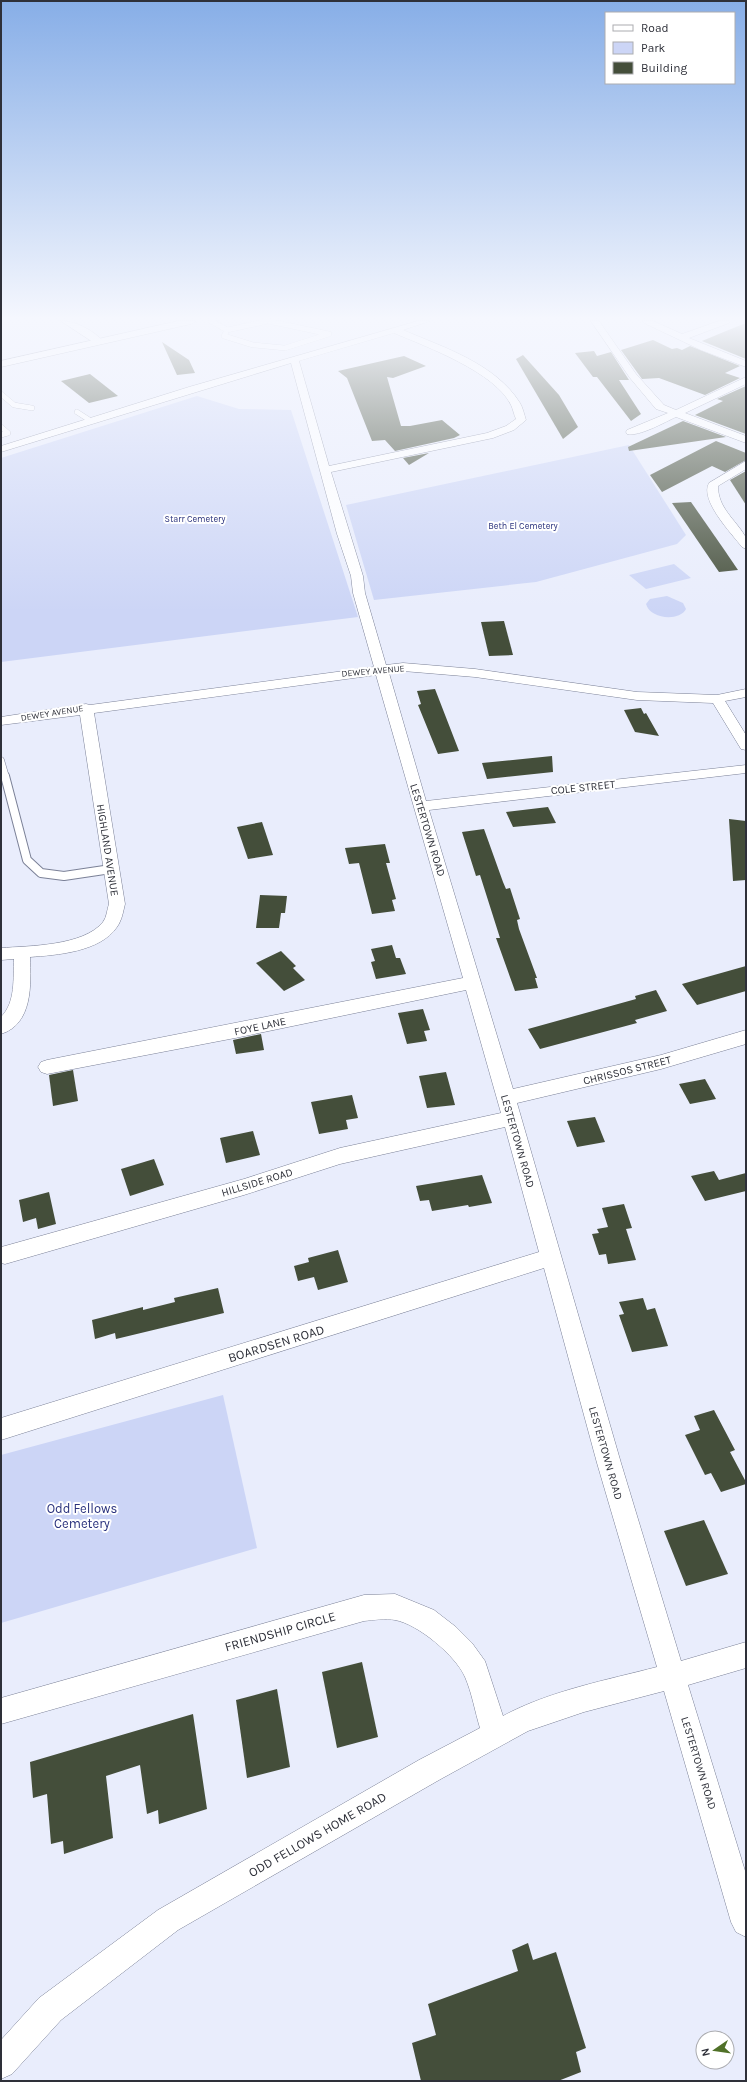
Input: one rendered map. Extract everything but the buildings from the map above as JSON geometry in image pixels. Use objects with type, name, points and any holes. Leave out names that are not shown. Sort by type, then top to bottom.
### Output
[{"type":"street","points":[[1,449],[100,418]]},
{"type":"street","name":"LESTERTOWN ROAD","points":[[311,418],[357,576],[359,593],[420,806],[512,1118],[609,1463],[746,1922]]},
{"type":"street","points":[[325,470],[489,436],[516,426],[520,418]]},
{"type":"street","points":[[631,432],[651,425],[663,418]]},
{"type":"street","points":[[690,418],[746,440]]},
{"type":"street","points":[[746,464],[713,485],[712,493],[716,505],[746,545]]},
{"type":"street","name":"DEWEY AVENUE","points":[[1,721],[86,708],[403,667],[475,673],[630,695],[717,699],[746,693]]},
{"type":"street","points":[[717,699],[746,746]]},
{"type":"street","name":"HIGHLAND AVENUE","points":[[1,954],[81,944],[98,936],[111,924],[117,904],[86,708]]},
{"type":"street","name":"COLE STREET","points":[[420,806],[746,769]]},
{"type":"street","points":[[1,1027],[14,1015],[22,992],[22,952]]},
{"type":"street","name":"FOYE LANE","points":[[47,1067],[235,1031],[473,982]]},
{"type":"street","name":"CHRISSOS STREET","points":[[506,1098],[661,1062],[746,1037]]},
{"type":"street","name":"HILLSIDE ROAD","points":[[5,1255],[237,1189],[340,1156],[512,1118]]},
{"type":"street","name":"BOARDSEN ROAD","points":[[1,1429],[551,1257]]},
{"type":"street","name":"FRIENDSHIP CIRCLE","points":[[1,1711],[364,1608],[396,1607],[425,1618],[463,1652],[476,1670],[495,1734]]},
{"type":"street","name":"ODD FELLOWS HOME ROAD","points":[[1,2063],[50,2009],[168,1920],[495,1734],[522,1720],[584,1699],[673,1676],[746,1654]]},
{"type":"lane","points":[[87,418],[91,421]]},
{"type":"lane","points":[[1,427],[8,433],[1,435]]},
{"type":"lane","points":[[1,760],[27,860],[41,873],[64,876],[111,869]]},
{"type":"green space","name":"Starr Cemetery","points":[[127,418],[294,418],[358,617],[1,662],[1,458]]},
{"type":"green space","name":"Beth El Cemetery","points":[[629,445],[686,535],[677,544],[536,582],[374,600],[346,505]]},
{"type":"green space","points":[[674,564],[691,578],[646,589],[629,575]]},
{"type":"green space","points":[[667,596],[683,603],[686,609],[677,616],[665,617],[653,613],[646,604],[650,599]]},
{"type":"green space","name":"Odd Fellows Cemetery","points":[[223,1395],[257,1548],[1,1623],[1,1455]]}]
